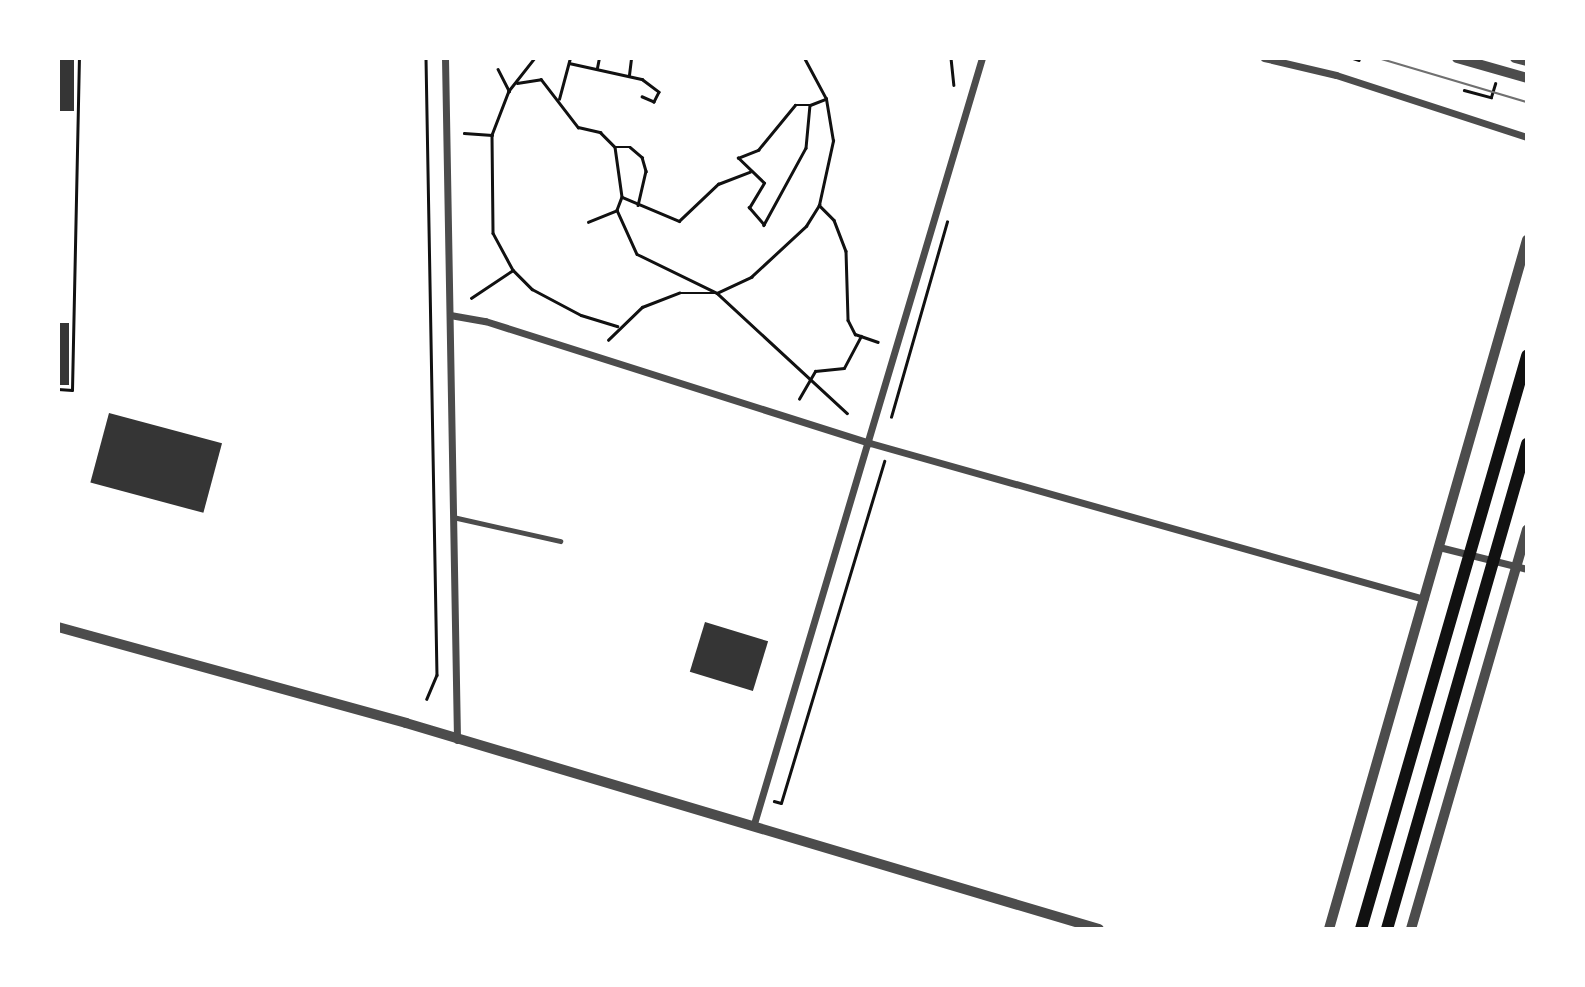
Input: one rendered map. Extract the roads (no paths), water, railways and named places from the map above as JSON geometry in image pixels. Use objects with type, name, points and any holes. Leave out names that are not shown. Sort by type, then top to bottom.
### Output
[{"type":"main road","points":[[1361,929],[1527,356]]},
{"type":"main road","points":[[1387,929],[1527,444]]},
{"type":"street","points":[[446,58],[457,741]]},
{"type":"street","points":[[753,827],[870,443],[982,58]]},
{"type":"street","points":[[1264,58],[1294,61],[1527,137]]},
{"type":"street","points":[[1457,58],[1527,78]]},
{"type":"street","points":[[1515,58],[1527,61]]},
{"type":"street","points":[[1329,929],[1527,240]]},
{"type":"street","points":[[450,315],[485,321],[870,443],[1424,599]]},
{"type":"street","points":[[1411,929],[1521,568],[1527,529]]},
{"type":"street","points":[[1439,547],[1521,568]]},
{"type":"street","points":[[58,627],[1098,929]]},
{"type":"lane","points":[[453,516],[560,541]]},
{"type":"tram line","points":[[1378,58],[1527,102]]}]
